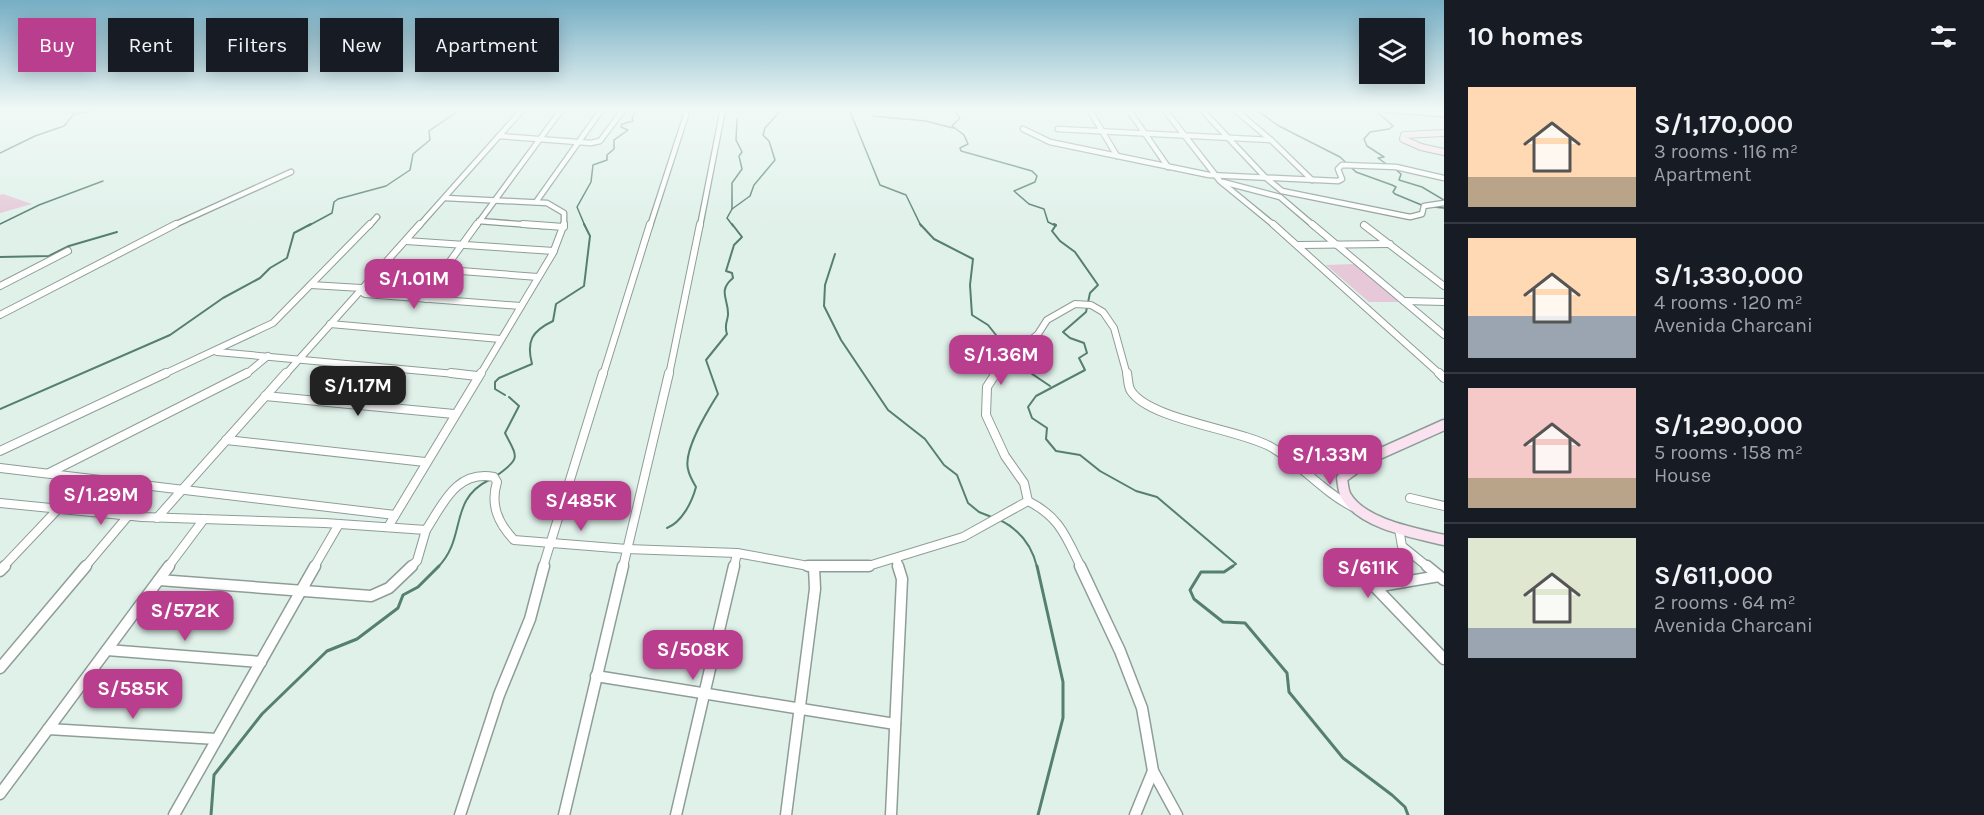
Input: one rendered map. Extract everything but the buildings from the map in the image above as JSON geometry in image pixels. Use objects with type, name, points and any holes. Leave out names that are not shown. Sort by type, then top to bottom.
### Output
[{"type":"main road","points":[[1424,147],[1444,152]]},
{"type":"main road","points":[[1444,425],[1368,459],[1342,478],[1346,497],[1360,510],[1399,529],[1444,540]]},
{"type":"street","points":[[157,518],[489,147]]},
{"type":"street","points":[[426,299],[444,270],[532,147]]},
{"type":"street","points":[[536,202],[575,147]]},
{"type":"street","points":[[460,815],[499,695],[530,619],[550,542],[676,147]]},
{"type":"street","points":[[564,815],[676,344],[715,147]]},
{"type":"street","points":[[1074,147],[1218,178],[1280,197],[1444,335]]},
{"type":"street","points":[[1111,147],[1117,156]]},
{"type":"street","points":[[1155,147],[1168,167]]},
{"type":"street","points":[[1194,147],[1218,178],[1299,245],[1444,378]]},
{"type":"street","points":[[1237,147],[1265,177],[1286,193],[1397,216],[1418,216],[1426,204],[1444,203]]},
{"type":"street","points":[[1278,147],[1312,180]]},
{"type":"street","points":[[1218,178],[1265,177],[1338,181],[1341,179],[1338,169],[1342,165],[1349,164],[1378,168],[1396,167],[1444,178]]},
{"type":"street","points":[[0,315],[144,238],[291,172]]},
{"type":"street","points":[[388,527],[554,251],[564,227],[564,213],[547,203],[445,198]]},
{"type":"street","points":[[0,451],[273,323],[377,217]]},
{"type":"street","points":[[479,221],[564,227]]},
{"type":"street","points":[[1364,225],[1444,286]]},
{"type":"street","points":[[406,241],[554,251]]},
{"type":"street","points":[[1299,245],[1390,244]]},
{"type":"street","points":[[0,286],[68,251]]},
{"type":"street","points":[[383,265],[538,277]]},
{"type":"street","points":[[311,285],[361,288],[360,291],[365,294],[520,306]]},
{"type":"street","points":[[1404,301],[1444,302]]},
{"type":"street","points":[[1028,501],[1024,483],[1005,456],[986,416],[987,387],[1010,351],[1026,344],[1038,334],[1047,320],[1075,304],[1091,305],[1103,312],[1114,328],[1131,391],[1144,402],[1160,411],[1244,436],[1269,446],[1296,463],[1339,500],[1360,510]]},
{"type":"street","points":[[330,324],[500,339]]},
{"type":"street","points":[[214,352],[300,358],[477,376]]},
{"type":"street","points":[[49,473],[242,377],[269,356]]},
{"type":"street","points":[[265,396],[454,414]]},
{"type":"street","points":[[226,440],[425,462]]},
{"type":"street","points":[[0,468],[395,515]]},
{"type":"street","points":[[159,580],[371,596],[389,588],[417,561],[426,530],[434,519],[438,506],[456,486],[469,478],[485,474],[494,477],[497,482],[492,493],[493,505],[504,531],[514,540],[627,549],[737,554],[814,567],[865,567],[896,559],[963,537],[1028,501]]},
{"type":"street","points":[[1410,498],[1444,506]]},
{"type":"street","points":[[1028,501],[1044,509],[1061,526],[1120,651],[1142,708],[1154,771],[1177,815]]},
{"type":"street","points":[[0,503],[157,518],[339,524],[426,530]]},
{"type":"street","points":[[0,571],[58,509]]},
{"type":"street","points":[[0,668],[128,516]]},
{"type":"street","points":[[0,794],[204,519]]},
{"type":"street","points":[[174,815],[339,524]]},
{"type":"street","points":[[1399,529],[1402,546],[1415,559],[1441,578]]},
{"type":"street","points":[[676,815],[737,554]]},
{"type":"street","points":[[891,815],[902,579],[896,559]]},
{"type":"street","points":[[786,815],[815,589],[814,567]]},
{"type":"street","points":[[1441,578],[1375,587],[1444,659]]},
{"type":"street","points":[[107,650],[261,662]]},
{"type":"street","points":[[597,676],[895,724]]},
{"type":"street","points":[[48,729],[217,740]]},
{"type":"street","points":[[1135,815],[1154,771]]},
{"type":"shaded area","points":[[0,195],[32,204],[0,213]]},
{"type":"shaded area","points":[[1355,264],[1399,302],[1369,302],[1326,265]]},
{"type":"waterway","points":[[0,153],[12,147]]},
{"type":"waterway","points":[[308,226],[332,213],[334,202],[338,199],[386,186],[410,170],[413,154],[421,147]]},
{"type":"waterway","points":[[585,226],[577,207],[591,182],[593,165],[607,160],[607,155],[614,147]]},
{"type":"waterway","points":[[732,209],[732,183],[742,169],[739,156],[742,152],[740,147]]},
{"type":"waterway","points":[[732,209],[750,196],[754,185],[775,160],[771,147]]},
{"type":"waterway","points":[[865,147],[880,185],[906,195],[920,224]]},
{"type":"waterway","points":[[962,147],[961,151],[1032,171],[1037,176],[1035,182],[1014,191],[1029,204],[1044,209],[1048,222],[1056,226]]},
{"type":"waterway","points":[[1320,147],[1340,157],[1356,172],[1392,185],[1396,187],[1393,192],[1395,194],[1424,206]]},
{"type":"waterway","points":[[1369,147],[1384,157],[1378,158],[1389,166]]},
{"type":"waterway","points":[[1394,168],[1401,174],[1399,180],[1422,187],[1444,200]]},
{"type":"waterway","points":[[0,224],[39,205],[103,181]]},
{"type":"waterway","points":[[1433,207],[1444,208]]},
{"type":"waterway","points":[[732,209],[727,218],[733,226]]},
{"type":"waterway","points":[[0,409],[170,335],[223,298],[260,278],[270,268],[287,258],[294,233],[311,224]]},
{"type":"waterway","points":[[667,528],[682,516],[694,493],[696,487],[690,476],[687,461],[689,452],[697,430],[718,394],[706,360],[727,334],[728,310],[725,291],[733,278],[732,273],[726,271],[734,245],[742,237],[732,224]]},
{"type":"waterway","points":[[920,224],[934,239],[973,259],[970,285],[972,315],[988,325],[996,335],[993,337],[997,344],[1016,356],[1016,363],[1050,386]]},
{"type":"waterway","points":[[505,395],[495,389],[495,382],[499,378],[532,364],[530,356],[532,338],[540,329],[553,321],[556,304],[584,286],[590,236],[585,226]]},
{"type":"waterway","points":[[1056,226],[1052,231],[1060,241],[1075,252],[1098,285],[1090,293],[1086,312],[1063,332],[1070,338],[1084,343],[1087,353],[1079,358],[1085,370],[1036,396],[1028,407],[1032,418],[1047,428],[1046,439],[1056,451],[1080,455],[1100,471],[1136,491],[1157,497],[1236,564],[1231,567]]},
{"type":"waterway","points":[[0,257],[49,256],[69,246],[117,232]]},
{"type":"waterway","points":[[835,254],[825,285],[824,306],[841,340],[888,410],[925,439],[944,465],[957,475],[968,503],[979,512],[994,518]]},
{"type":"waterway","points":[[496,476],[510,465],[515,457],[505,433],[519,406],[509,397]]},
{"type":"waterway","points":[[438,567],[447,556],[462,509],[468,498],[476,488],[489,480]]},
{"type":"waterway","points":[[1000,520],[1024,539],[1037,567]]},
{"type":"waterway","points":[[1037,566],[1063,682],[1063,718],[1038,815]]},
{"type":"waterway","points":[[1233,566],[1224,572],[1201,572],[1190,590],[1194,599],[1223,622],[1245,623],[1287,673],[1289,692],[1343,758],[1392,795],[1405,807],[1408,815]]},
{"type":"waterway","points":[[211,815],[214,775],[262,714],[327,651],[357,639],[398,608],[403,595],[418,587],[438,567]]}]
